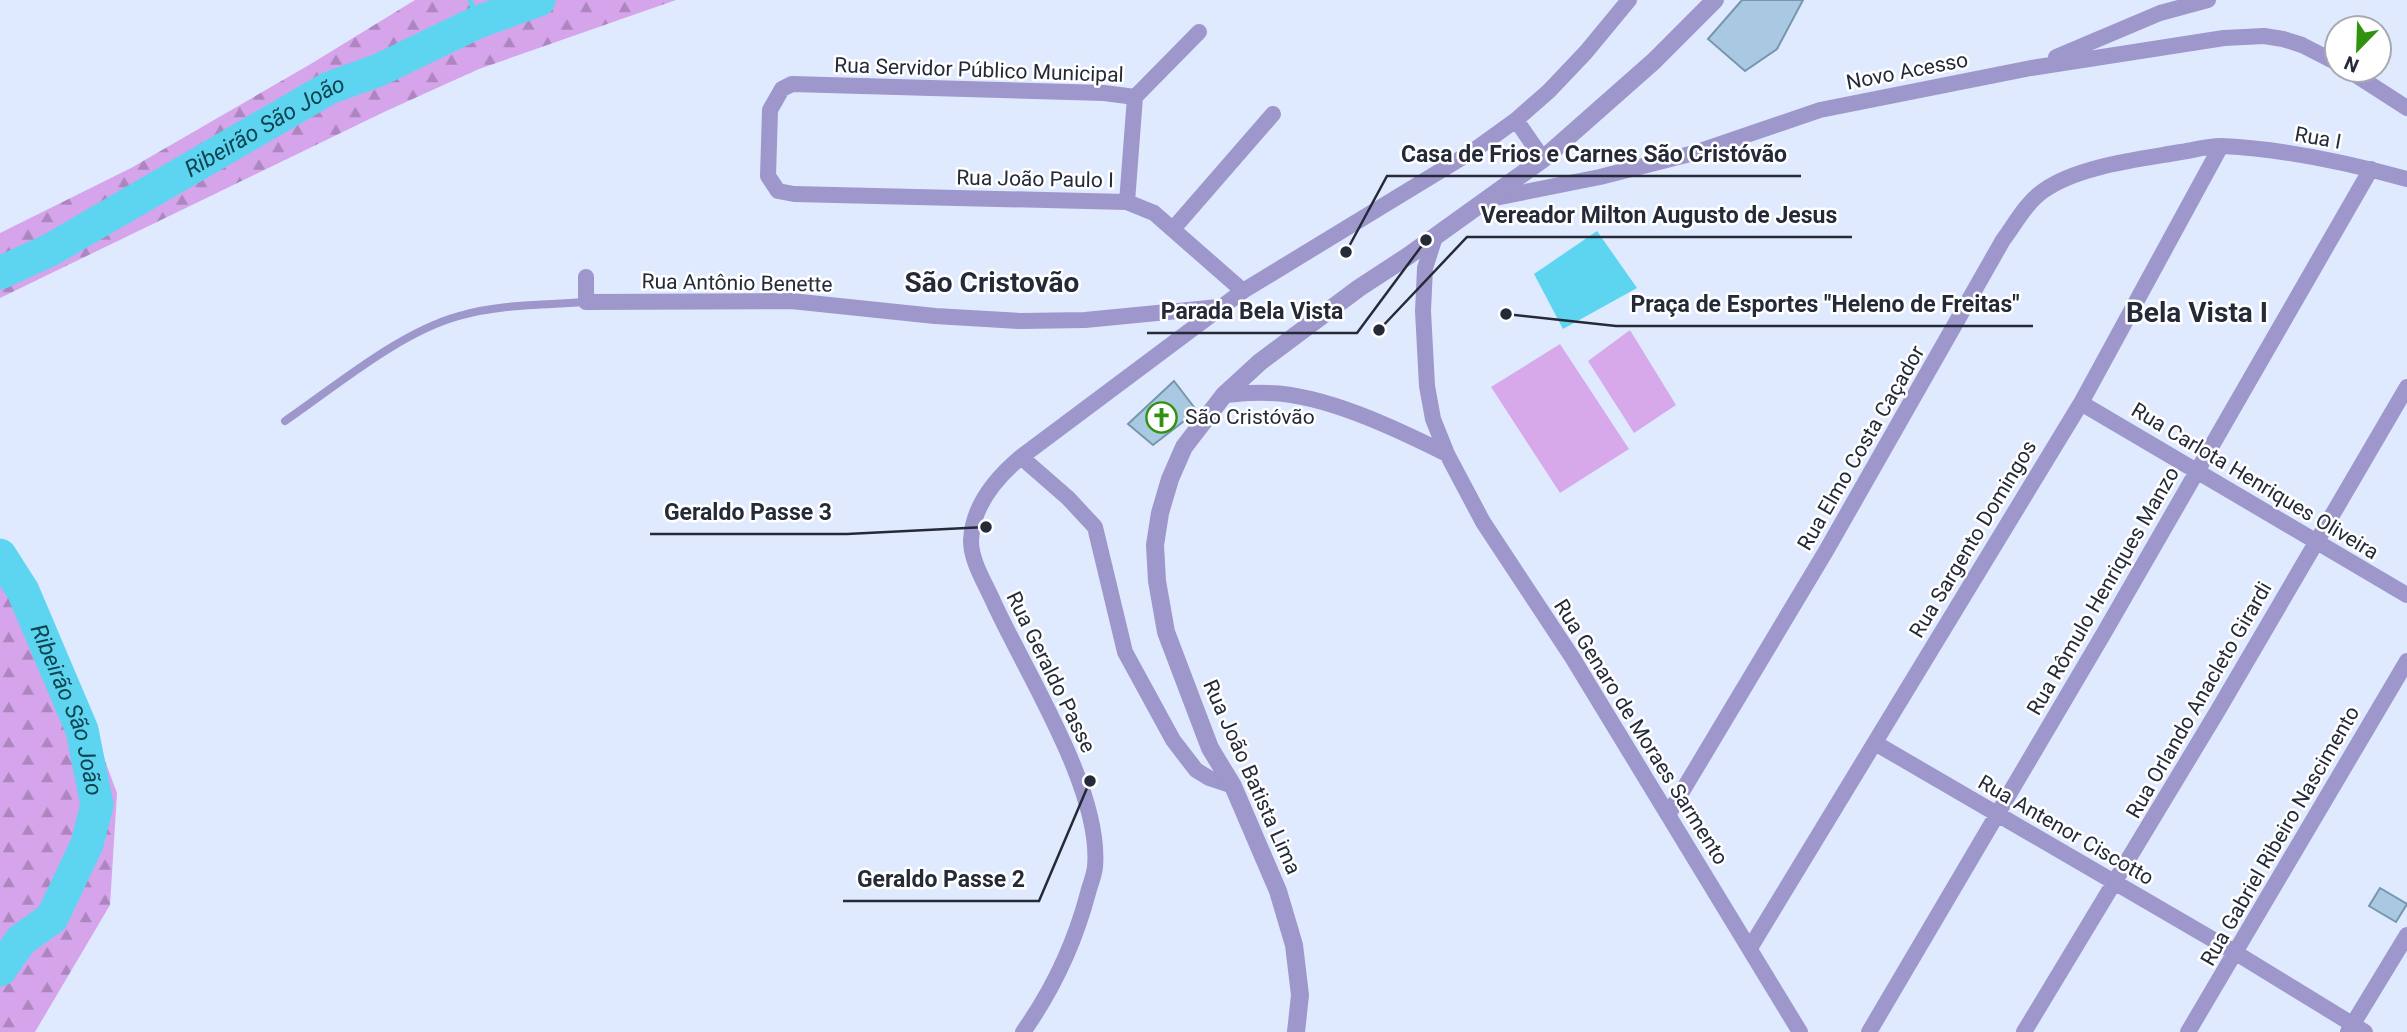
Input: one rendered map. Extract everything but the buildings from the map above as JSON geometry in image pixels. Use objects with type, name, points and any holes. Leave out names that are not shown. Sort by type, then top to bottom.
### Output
[{"type":"street","name":"Rua Geraldo Passe","points":[[1023,1032],[1066,956],[1083,913],[1094,867],[1092,825],[1074,766],[1009,637],[978,568],[971,544],[973,523],[982,502],[1003,472],[1021,457],[1222,306],[1473,150],[1516,120],[1549,91],[1586,52],[1629,0]]},
{"type":"street","name":"Rua João Batista Lima","points":[[1296,1032],[1300,995],[1293,946],[1278,891],[1233,786],[1210,748],[1166,632],[1157,581],[1155,545],[1160,513],[1170,479],[1184,447],[1224,395],[1260,362],[1326,312],[1490,199],[1543,159],[1654,61],[1716,0]]},
{"type":"street","points":[[2031,68],[2160,13],[2208,0]]},
{"type":"street","points":[[1135,97],[1199,32]]},
{"type":"street","name":"Novo Acesso","points":[[1490,199],[1600,177],[1681,156],[1820,110],[2031,68],[2224,37],[2264,36],[2283,39],[2323,56]]},
{"type":"street","name":"Rua Servidor Público Municipal","points":[[794,194],[778,191],[768,176],[770,110],[782,89],[792,84],[1104,93],[1135,97],[1127,202]]},
{"type":"street","points":[[2370,84],[2407,108]]},
{"type":"street","points":[[1173,229],[1273,114]]},
{"type":"street","points":[[1516,120],[1543,159]]},
{"type":"street","name":"Rua I","points":[[2221,146],[2283,153],[2371,169],[2407,179]]},
{"type":"street","name":"Rua Sargento Domingos","points":[[1750,948],[2081,403],[2221,146]]},
{"type":"street","name":"Rua Elmo Costa Caçador","points":[[1668,815],[1826,551],[2003,240],[2028,205],[2043,191],[2062,180],[2090,171],[2120,163],[2221,146]]},
{"type":"street","name":"Rua Rômulo Henriques Manzo","points":[[1869,1032],[2104,633],[2371,169]]},
{"type":"street","name":"Rua João Paulo I","points":[[794,194],[1127,202],[1154,214],[1243,291]]},
{"type":"street","name":"Rua Genaro de Moraes Sarmento","points":[[1435,237],[1425,268],[1423,310],[1427,386],[1433,418],[1447,454],[1483,522],[1572,657],[1800,1032]]},
{"type":"street","points":[[586,278],[586,302]]},
{"type":"street","name":"Rua Antônio Benette","points":[[586,302],[790,301],[935,316],[1020,321],[1085,320],[1222,306]]},
{"type":"street","name":"Rua Orlando Anacleto Girardi","points":[[2024,1032],[2115,883],[2407,387]]},
{"type":"street","points":[[1224,395],[1269,393],[1307,399],[1411,436],[1447,454]]},
{"type":"street","name":"Rua Carlota Henriques Oliveira","points":[[2081,403],[2407,595]]},
{"type":"street","points":[[1021,457],[1069,498],[1095,527],[1125,652],[1173,740],[1196,770],[1209,778],[1233,786]]},
{"type":"street","name":"Rua Gabriel Ribeiro Nascimento","points":[[2188,1032],[2407,661]]},
{"type":"street","name":"Rua Antenor Ciscotto","points":[[1875,743],[2236,953],[2355,1030]]},
{"type":"street","points":[[2355,1030],[2407,935]]},
{"type":"lane","points":[[285,421],[385,352],[417,333],[457,316],[509,307],[586,302]]},
{"type":"shaded area","points":[[1630,330],[1676,405],[1634,433],[1588,361]]},
{"type":"shaded area","points":[[1560,344],[1629,449],[1560,493],[1491,387]]},
{"type":"green space","points":[[415,0],[676,0],[479,69],[384,112],[0,298],[0,233],[131,168]]},
{"type":"green space","points":[[0,554],[66,656],[117,793],[110,905],[35,1032],[0,1032]]},
{"type":"water","points":[[1597,231],[1637,288],[1563,329],[1534,274]]},
{"type":"waterway","points":[[470,0],[478,22]]},
{"type":"waterway","name":"Ribeirão São João","points":[[0,273],[50,250],[329,88],[379,70],[478,22],[539,0]]},
{"type":"waterway","name":"Ribeirão São João","points":[[0,555],[23,591],[82,730],[97,805],[87,844],[52,918],[21,940],[0,970]]},
{"type":"place","name":"Parada Bela Vista","points":[[1426,240]]},
{"type":"place","name":"Casa de Frios e Carnes São Cristóvão","points":[[1346,252]]},
{"type":"place","name":"Praça de Esportes \"Heleno de Freitas\"","points":[[1506,314]]},
{"type":"place","name":"Vereador Milton Augusto de Jesus","points":[[1379,330]]},
{"type":"place","name":"São Cristóvão","points":[[1162,417]]},
{"type":"place","name":"Geraldo Passe 3","points":[[986,527]]},
{"type":"place","name":"Geraldo Passe 2","points":[[1090,781]]},
{"type":"district","name":"São Cristovão","points":[[992,282]]},
{"type":"district","name":"Bela Vista I","points":[[2197,312]]}]
